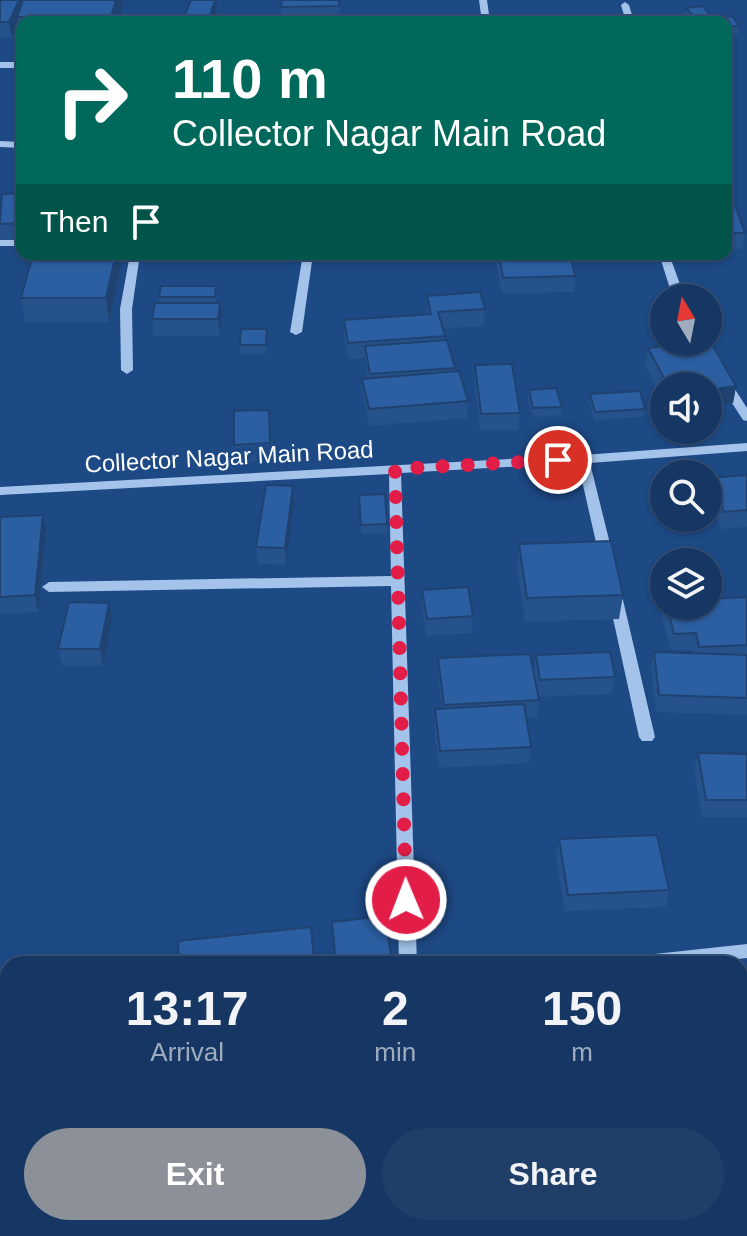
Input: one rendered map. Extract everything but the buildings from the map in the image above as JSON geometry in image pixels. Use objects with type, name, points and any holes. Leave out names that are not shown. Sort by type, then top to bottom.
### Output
[{"type":"street","points":[[625,5],[628,16]]},
{"type":"street","points":[[127,370],[126,309],[134,260]]},
{"type":"street","points":[[296,332],[307,260]]},
{"type":"street","points":[[666,260],[674,284]]},
{"type":"street","points":[[714,367],[747,417]]},
{"type":"street","name":"Collector Nagar Main Road","points":[[0,491],[747,447]]},
{"type":"street","points":[[583,459],[647,737]]},
{"type":"street","points":[[395,469],[408,956]]},
{"type":"street","points":[[49,587],[399,581]]},
{"type":"street","points":[[701,956],[747,951]]},
{"type":"route","points":[[406,900],[395,469],[558,460]]}]
